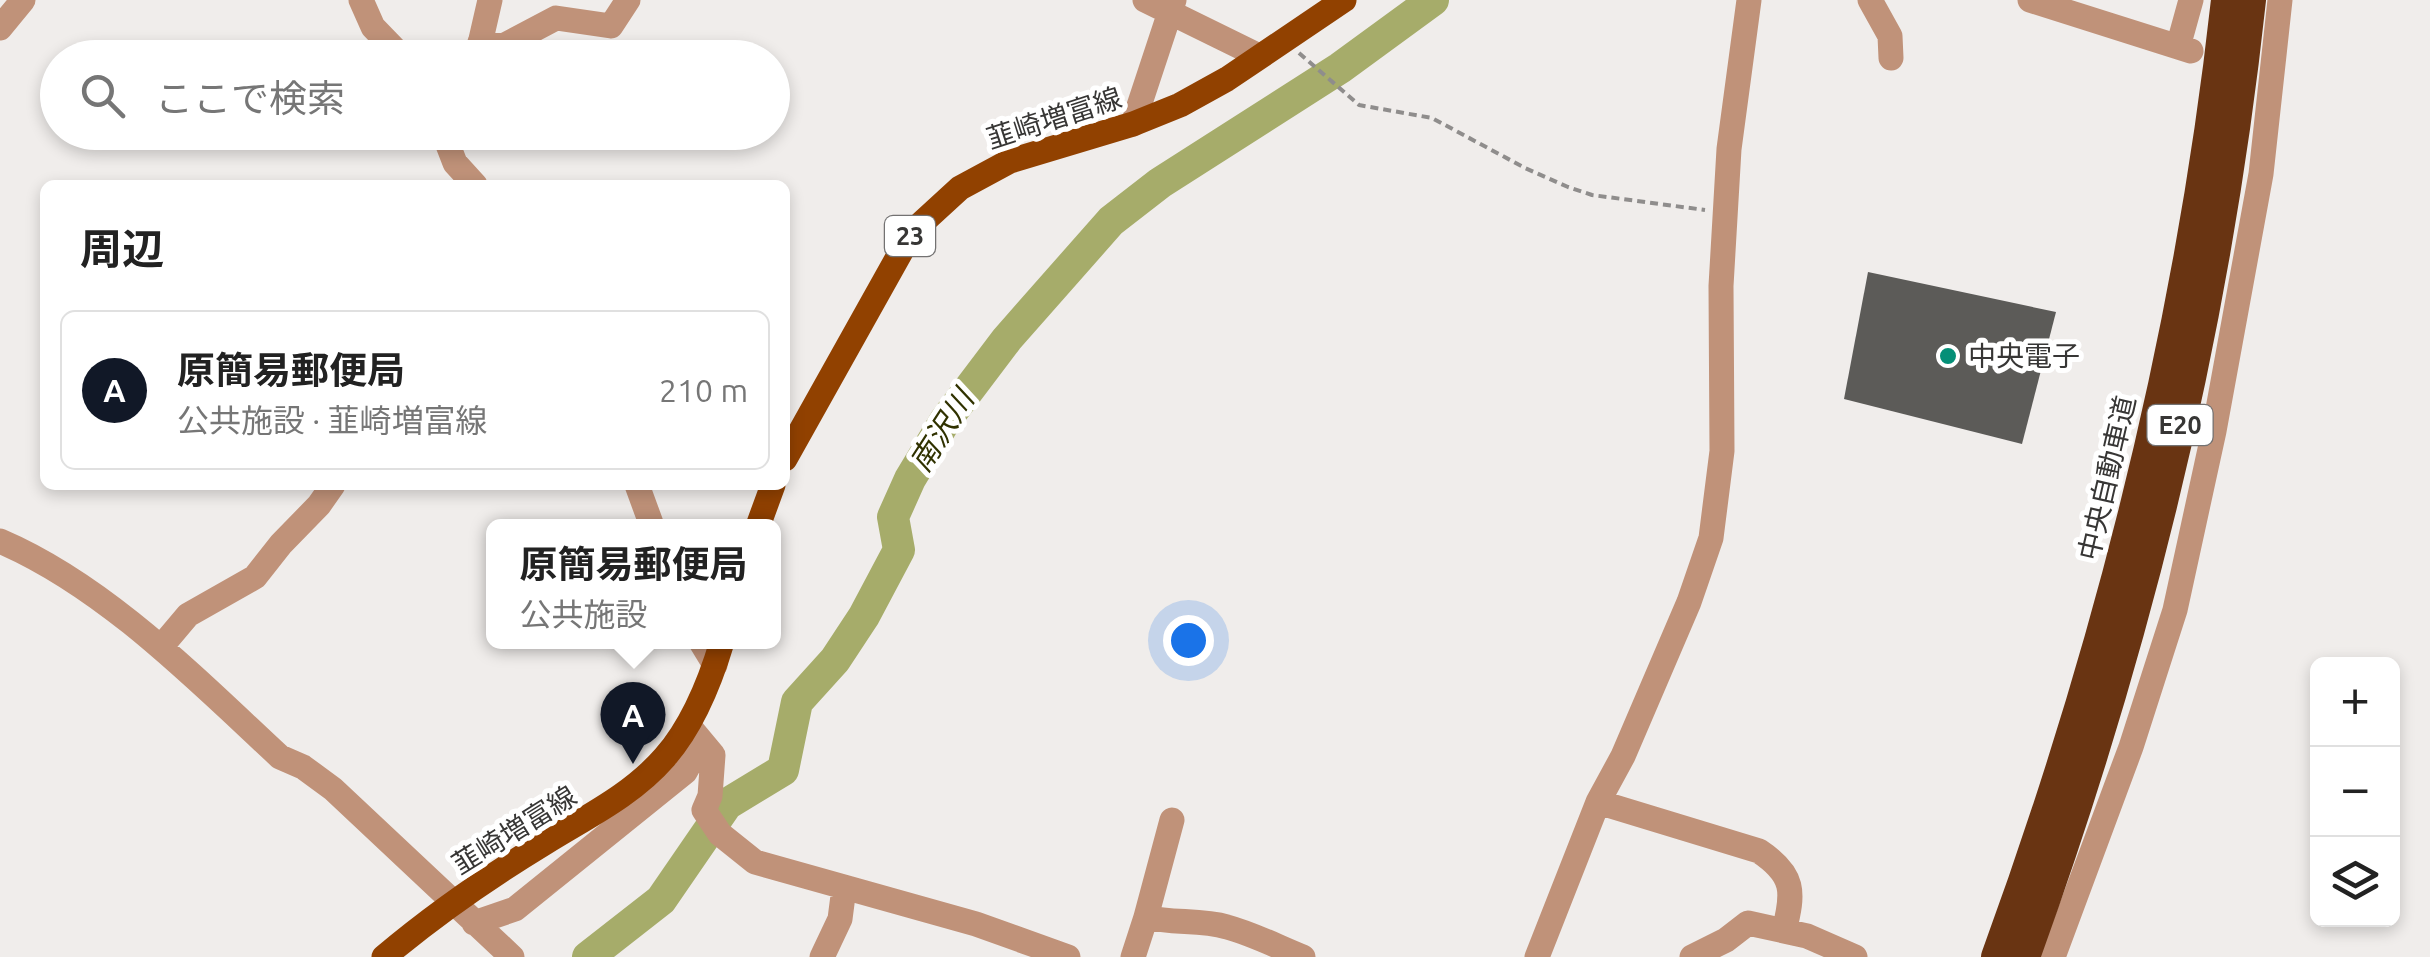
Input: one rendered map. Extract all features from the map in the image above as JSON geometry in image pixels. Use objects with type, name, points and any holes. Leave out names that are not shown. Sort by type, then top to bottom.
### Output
[{"type":"highway","name":"中央自動車道","points":[[1996,957],[2042,832],[2134,516],[2179,312],[2226,0]]},
{"type":"highway","name":"E20","points":[[2025,957],[2072,824],[2159,522],[2204,319],[2252,0]]},
{"type":"main road","name":"韮崎増富線","points":[[790,450],[892,264],[912,232],[936,208],[971,180],[1010,161],[1134,124],[1180,105],[1344,0]]},
{"type":"main road","points":[[761,519],[771,490]]},
{"type":"main road","name":"韮崎増富線","points":[[384,957],[453,904],[596,814],[695,733],[718,654]]},
{"type":"street","points":[[0,28],[23,0]]},
{"type":"street","points":[[361,0],[373,27],[385,40]]},
{"type":"street","points":[[479,40],[490,0]]},
{"type":"street","points":[[514,40],[556,18],[611,26],[628,0]]},
{"type":"street","points":[[1146,0],[1173,8],[1259,56]]},
{"type":"street","points":[[1536,957],[1712,538],[1722,451],[1721,303],[1729,149],[1749,0]]},
{"type":"street","points":[[1870,0],[1890,36],[1891,58]]},
{"type":"street","points":[[2030,0],[2185,50],[2191,0]]},
{"type":"street","points":[[2054,957],[2131,746],[2174,610],[2214,431],[2261,174],[2280,0]]},
{"type":"street","points":[[1134,124],[1173,8]]},
{"type":"street","points":[[450,150],[455,163],[470,180]]},
{"type":"street","points":[[160,647],[188,615],[256,577],[329,490]]},
{"type":"street","points":[[639,490],[649,519]]},
{"type":"street","points":[[0,540],[39,557],[160,647],[280,757],[333,788],[512,957]]},
{"type":"street","points":[[474,923],[516,909],[684,772],[695,733]]},
{"type":"street","points":[[695,733],[713,755],[710,796],[704,810],[720,834],[755,862],[976,924],[1068,957]]},
{"type":"street","points":[[1598,802],[1759,851],[1774,861],[1784,870],[1791,890],[1784,931]]},
{"type":"street","points":[[1133,957],[1172,820]]},
{"type":"street","points":[[822,957],[840,919],[844,888]]},
{"type":"street","points":[[1146,916],[1166,922],[1204,922],[1227,927],[1303,957]]},
{"type":"street","points":[[1692,957],[1726,940],[1748,923],[1807,936],[1855,957]]},
{"type":"path","points":[[1284,40],[1359,105],[1432,118],[1496,154],[1568,187],[1592,195],[1725,213]]},
{"type":"building","name":"中央電子","points":[[1868,272],[2056,312],[2022,444],[1844,399]]},
{"type":"waterway","name":"南沢川","points":[[588,957],[661,900],[727,804],[783,770],[797,702],[835,660],[899,550],[893,517],[910,479],[945,421],[1007,339],[1111,221],[1160,183],[1340,68],[1433,0]]},
{"type":"place","name":"中央電子","points":[[1948,356]]},
{"type":"place","name":"原簡易郵便局","points":[[633,764]]}]
